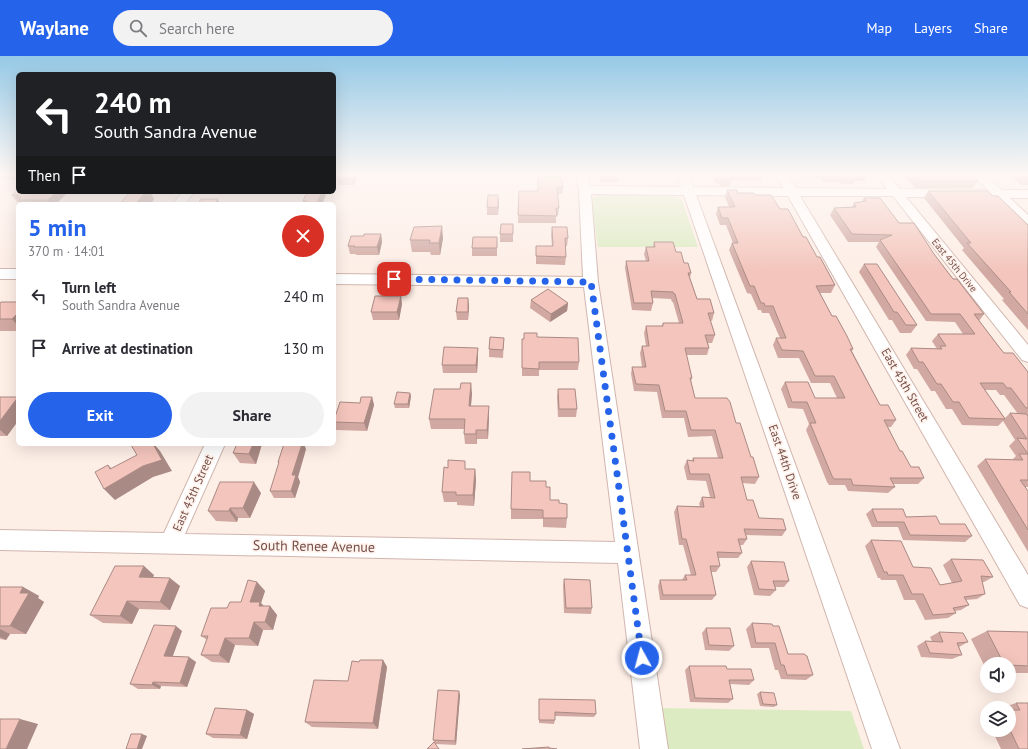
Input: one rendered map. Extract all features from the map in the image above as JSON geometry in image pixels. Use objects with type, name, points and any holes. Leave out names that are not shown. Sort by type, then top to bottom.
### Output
[{"type":"street","points":[[585,207],[591,282],[654,749]]},
{"type":"street","name":"East 44th Drive","points":[[695,207],[886,749]]},
{"type":"street","name":"East 45th Street","points":[[801,207],[1028,597]]},
{"type":"street","name":"East 45th Drive","points":[[909,207],[1028,356]]},
{"type":"street","points":[[1013,207],[1028,222]]},
{"type":"street","points":[[0,274],[16,274]]},
{"type":"street","points":[[336,279],[591,282]]},
{"type":"street","name":"East 43th Street","points":[[170,543],[214,446]]},
{"type":"street","name":"South Renee Avenue","points":[[0,540],[628,553]]},
{"type":"green space","points":[[592,207],[684,207],[698,247],[598,247]]},
{"type":"green space","points":[[661,708],[851,711],[864,749],[666,749]]},
{"type":"building","points":[[518,207],[559,207],[556,208],[557,216],[518,215]]},
{"type":"building","points":[[718,207],[779,207],[780,209],[788,209],[803,237],[806,237],[817,257],[820,257],[835,285],[816,286],[832,316],[836,316],[847,336],[853,349],[850,349],[880,405],[888,405],[896,420],[884,420],[900,451],[902,451],[911,467],[919,467],[924,478],[890,478],[895,487],[853,485],[851,479],[834,479],[810,423],[816,423],[807,402],[792,402],[785,382],[808,382],[815,398],[845,398],[834,376],[815,376],[803,351],[782,350],[776,338],[786,338],[773,306],[765,306],[764,303],[761,303],[754,286],[750,286],[732,243],[738,243],[728,218],[722,218]]},
{"type":"building","points":[[887,207],[899,223],[914,223],[934,254],[953,279],[957,279],[984,314],[974,314],[999,347],[1004,353],[1013,353],[1028,372],[1028,408],[1026,408],[1011,388],[1007,388],[1003,383],[980,383],[1005,419],[969,418],[959,402],[953,402],[941,384],[937,384],[923,362],[919,362],[911,348],[942,349],[940,346],[946,346],[938,334],[975,334],[960,314],[931,314],[880,240],[892,235],[852,234],[834,208]]},
{"type":"building","points":[[942,207],[1010,207],[1028,225],[1028,314],[1009,292],[1011,292],[967,243],[971,243]]},
{"type":"building","points":[[501,224],[513,224],[513,234],[500,234]]},
{"type":"building","points":[[442,226],[439,243],[429,243],[430,240],[410,240],[414,227]]},
{"type":"building","points":[[552,227],[567,227],[568,238],[565,238],[566,257],[536,256],[536,246],[553,246]]},
{"type":"building","points":[[364,234],[381,234],[377,247],[348,246],[351,236],[364,236]]},
{"type":"building","points":[[473,237],[497,237],[497,248],[472,248]]},
{"type":"building","points":[[654,242],[673,242],[676,252],[681,252],[684,263],[688,263],[691,273],[688,273],[697,299],[710,299],[714,313],[708,313],[715,335],[705,335],[709,348],[685,348],[695,398],[727,398],[730,402],[736,423],[740,423],[759,477],[741,477],[747,500],[753,500],[759,518],[783,519],[786,530],[744,529],[747,539],[738,539],[742,553],[717,552],[720,566],[710,566],[716,595],[663,595],[660,580],[687,580],[685,575],[696,575],[686,539],[682,539],[677,506],[704,507],[702,497],[715,498],[709,474],[690,474],[687,460],[694,461],[693,458],[723,458],[715,430],[691,430],[686,411],[665,411],[659,385],[636,384],[632,367],[646,367],[642,346],[649,346],[646,326],[663,326],[663,323],[683,323],[675,294],[673,292],[651,291],[653,303],[634,303],[626,261],[649,261],[646,247],[655,247]]},
{"type":"building","points":[[864,264],[877,264],[917,325],[906,325],[897,312],[894,312]]},
{"type":"building","points":[[548,289],[568,303],[551,314],[531,300]]},
{"type":"building","points":[[375,296],[401,296],[397,312],[371,312]]},
{"type":"building","points":[[458,298],[468,298],[468,312],[456,312]]},
{"type":"building","points":[[16,302],[16,315],[12,319],[0,319],[0,303]]},
{"type":"building","points":[[524,333],[537,333],[537,337],[578,338],[579,362],[539,362],[539,369],[522,368],[522,339],[524,339]]},
{"type":"building","points":[[490,337],[504,338],[503,350],[489,349]]},
{"type":"building","points":[[444,347],[478,348],[476,365],[442,365]]},
{"type":"building","points":[[461,383],[471,383],[469,406],[489,406],[487,430],[476,430],[476,434],[464,434],[465,419],[429,419],[434,389],[460,389]]},
{"type":"building","points":[[558,389],[575,389],[577,409],[559,409]]},
{"type":"building","points":[[397,392],[410,393],[408,404],[394,404]]},
{"type":"building","points":[[0,397],[16,397],[16,400],[0,421]]},
{"type":"building","points":[[361,397],[372,397],[364,423],[336,422],[336,414],[340,402],[360,403]]},
{"type":"building","points":[[1010,413],[1026,414],[1028,416],[1028,454],[1017,438],[1027,439]]},
{"type":"building","points":[[132,446],[154,446],[162,460],[143,466],[104,489],[95,472],[108,465],[110,469],[137,455]]},
{"type":"building","points":[[236,446],[252,446],[249,454],[233,453]]},
{"type":"building","points":[[283,446],[301,446],[292,475],[296,475],[291,491],[270,491]]},
{"type":"building","points":[[1019,454],[1028,454],[1028,480],[1020,480],[1028,491],[1028,530],[985,459],[1023,460]]},
{"type":"building","points":[[448,460],[465,461],[465,469],[475,469],[473,495],[456,495],[456,492],[442,492],[444,467],[448,468]]},
{"type":"building","points":[[512,472],[530,472],[530,481],[546,481],[546,487],[550,487],[550,500],[559,500],[559,503],[567,504],[567,518],[543,518],[543,510],[511,509]]},
{"type":"building","points":[[220,482],[254,482],[243,508],[230,508],[229,511],[208,511]]},
{"type":"building","points":[[872,509],[903,509],[906,517],[936,516],[940,524],[965,524],[972,536],[910,535],[904,522],[877,522]]},
{"type":"building","points":[[871,540],[901,541],[913,567],[931,568],[940,585],[962,581],[951,559],[983,560],[993,577],[981,576],[985,594],[964,597],[969,605],[953,608],[956,613],[933,615],[923,594],[912,594],[903,575],[888,575],[887,572],[884,572]]},
{"type":"building","points":[[751,561],[784,562],[789,581],[773,581],[776,590],[759,589]]},
{"type":"building","points":[[115,566],[144,566],[139,577],[170,578],[160,602],[127,601],[120,616],[90,615]]},
{"type":"building","points":[[564,579],[590,580],[592,608],[566,608]]},
{"type":"building","points":[[248,580],[257,582],[250,602],[260,602],[259,606],[270,606],[265,622],[254,622],[249,638],[225,638],[219,655],[201,655],[208,636],[201,636],[211,608],[227,608],[230,602],[241,602]]},
{"type":"building","points":[[0,587],[23,587],[20,593],[29,593],[10,626],[0,626]]},
{"type":"building","points":[[752,623],[772,624],[773,626],[779,626],[788,654],[804,654],[807,656],[813,675],[787,675],[784,665],[781,665],[775,643],[756,643]]},
{"type":"building","points":[[154,625],[176,626],[164,656],[189,657],[180,683],[153,682],[152,685],[130,684]]},
{"type":"building","points":[[706,628],[730,628],[734,646],[709,645]]},
{"type":"building","points":[[987,631],[1028,632],[1028,666],[1016,665],[1016,657],[1000,657]]},
{"type":"building","points":[[939,632],[963,633],[968,642],[957,643],[962,655],[930,653],[925,641],[943,642]]},
{"type":"building","points":[[360,660],[383,660],[373,723],[305,722],[314,680],[348,681],[352,661],[359,662]]},
{"type":"building","points":[[689,666],[726,666],[727,669],[751,669],[754,680],[729,680],[733,699],[695,698]]},
{"type":"building","points":[[438,690],[459,691],[455,741],[433,740]]},
{"type":"building","points":[[760,692],[774,693],[777,705],[763,704]]},
{"type":"building","points":[[539,699],[595,700],[596,714],[555,712],[555,720],[539,720]]},
{"type":"building","points":[[1016,703],[1028,703],[1028,749],[1019,749],[1013,737],[1016,737],[1016,710],[1020,710]]},
{"type":"building","points":[[215,708],[247,710],[240,735],[206,734]]},
{"type":"building","points":[[0,719],[20,719],[6,749],[0,749]]},
{"type":"building","points":[[131,734],[142,734],[137,749],[126,749]]},
{"type":"building","points":[[434,742],[439,749],[427,749]]},
{"type":"building","points":[[549,747],[557,749],[522,749]]},
{"type":"route","points":[[394,279],[591,282],[642,658]]}]
